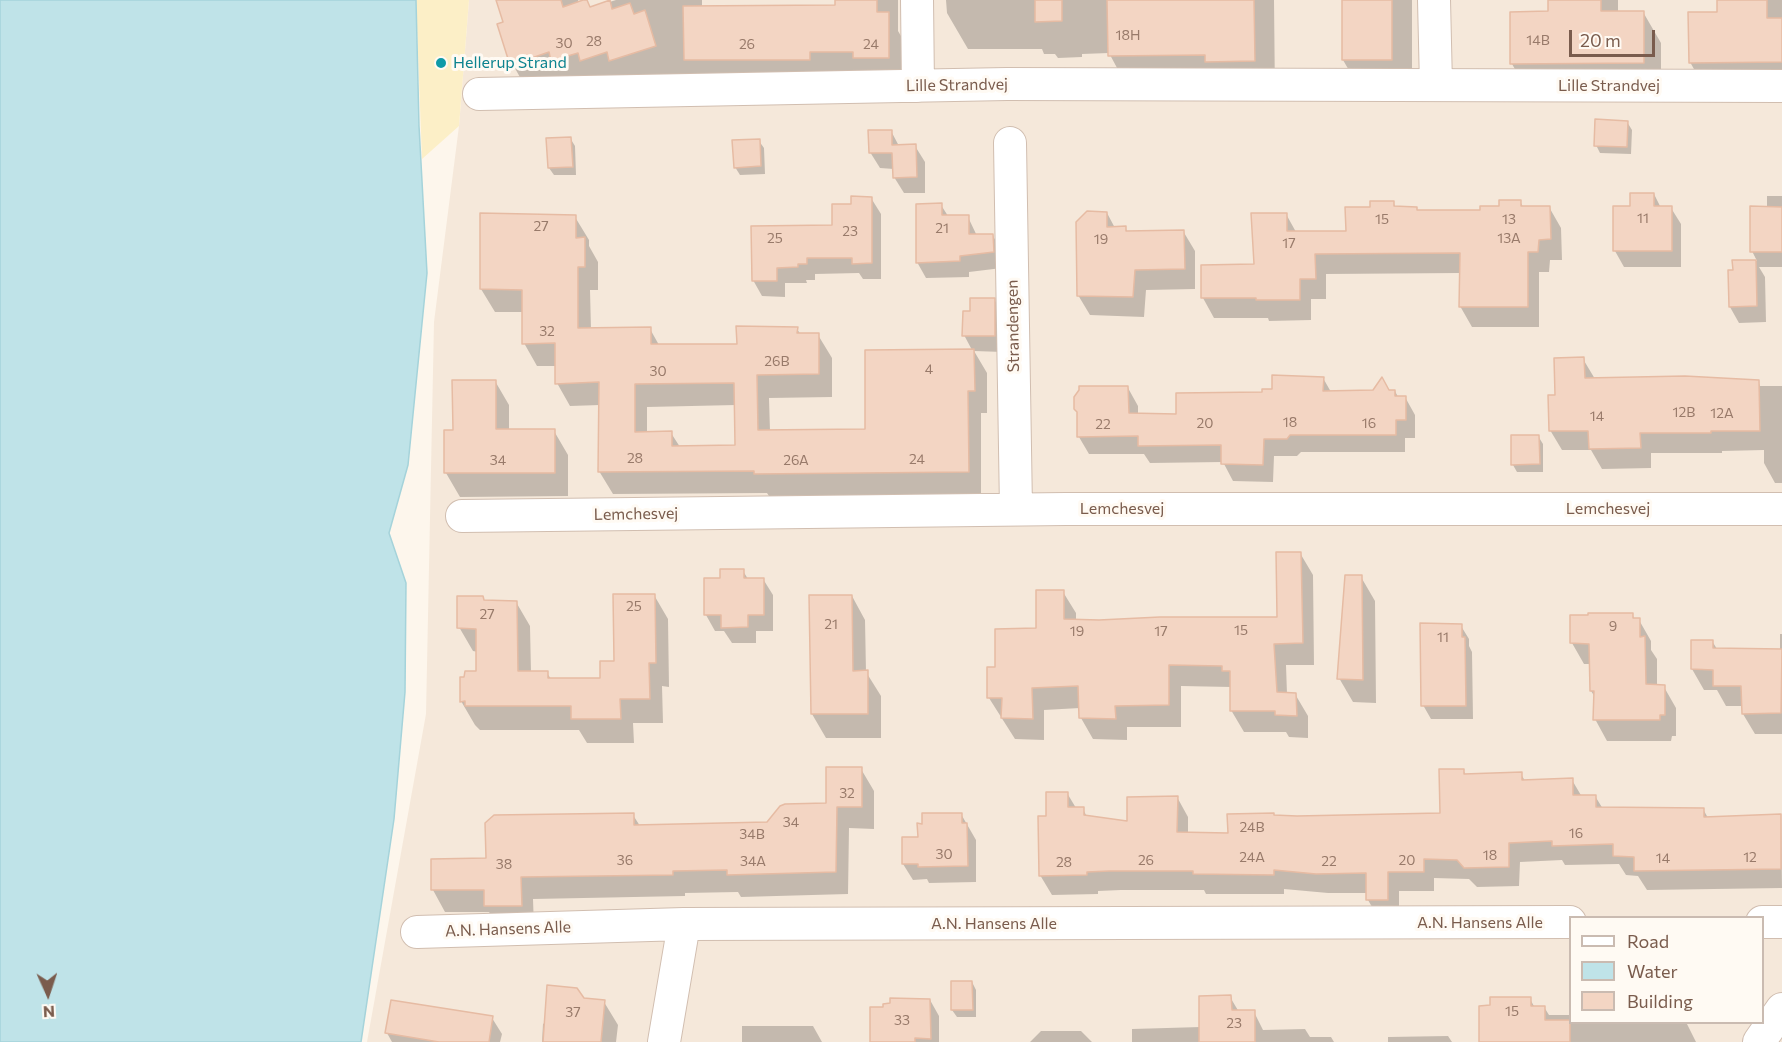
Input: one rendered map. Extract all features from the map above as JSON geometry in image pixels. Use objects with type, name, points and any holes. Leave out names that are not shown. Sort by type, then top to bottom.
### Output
[{"type":"street","points":[[917,0],[918,86]]},
{"type":"street","points":[[1434,0],[1436,85]]},
{"type":"street","name":"Lille Strandvej","points":[[479,93],[918,86],[1782,86]]},
{"type":"street","name":"Strandengen","points":[[1010,143],[1016,509]]},
{"type":"street","name":"Lemchesvej","points":[[462,516],[1016,509],[1782,509]]},
{"type":"street","name":"A.N. Hansens Alle","points":[[417,932],[684,924],[1569,922]]},
{"type":"street","points":[[1764,922],[1782,922]]},
{"type":"street","points":[[664,1042],[684,924]]},
{"type":"street","points":[[1759,1042],[1782,1009]]},
{"type":"shaded area","points":[[469,0],[1782,0],[1782,1042],[367,1042],[426,714],[434,322],[459,126]]},
{"type":"sand","name":"Hellerup Strand","points":[[416,0],[469,0],[459,126],[422,159]]},
{"type":"water","points":[[0,0],[416,0],[419,126],[427,273],[408,465],[389,533],[406,583],[405,692],[394,819],[361,1042],[0,1042]]},
{"type":"building","points":[[496,0],[561,0],[563,7],[587,0],[590,7],[610,0],[612,9],[630,3],[634,14],[645,10],[656,46],[609,61],[607,52],[580,61],[578,53],[551,61],[549,52],[523,61],[522,58],[509,62],[497,24],[503,22]]},
{"type":"building","points":[[835,0],[877,0],[877,12],[889,12],[889,58],[853,58],[853,52],[810,52],[810,60],[684,60],[683,6],[835,5]]},
{"type":"building","points":[[1035,0],[1062,0],[1062,21],[1035,22]]},
{"type":"building","points":[[1107,0],[1254,0],[1255,61],[1205,62],[1205,55],[1108,56]]},
{"type":"building","points":[[1342,0],[1392,0],[1392,60],[1342,60]]},
{"type":"building","points":[[1548,0],[1601,0],[1601,11],[1644,11],[1644,63],[1510,64],[1510,12],[1548,11]]},
{"type":"building","points":[[1717,0],[1767,0],[1767,18],[1782,18],[1782,62],[1689,63],[1688,12],[1717,12]]},
{"type":"building","points":[[1595,119],[1628,121],[1627,147],[1594,146]]},
{"type":"building","points":[[868,130],[892,130],[892,145],[916,144],[917,177],[893,178],[892,153],[869,153]]},
{"type":"building","points":[[571,137],[573,167],[548,168],[546,138]]},
{"type":"building","points":[[760,139],[761,166],[734,168],[732,140]]},
{"type":"building","points":[[1630,193],[1654,193],[1654,206],[1672,206],[1672,251],[1613,251],[1613,206],[1630,206]]},
{"type":"building","points":[[851,196],[872,197],[872,263],[852,264],[852,258],[807,258],[807,264],[798,264],[798,267],[777,268],[777,281],[752,281],[751,226],[832,225],[832,204],[851,204]]},
{"type":"building","points":[[1499,200],[1521,200],[1521,206],[1550,206],[1551,239],[1539,240],[1538,252],[1528,252],[1528,307],[1459,307],[1460,253],[1315,254],[1316,279],[1300,279],[1300,300],[1201,298],[1201,265],[1254,264],[1251,213],[1287,213],[1287,231],[1346,231],[1345,207],[1370,207],[1370,201],[1394,201],[1394,206],[1417,207],[1417,210],[1480,210],[1480,206],[1499,206]]},
{"type":"building","points":[[942,203],[942,215],[969,215],[969,234],[993,234],[994,252],[960,256],[960,261],[916,263],[916,204]]},
{"type":"building","points":[[1750,206],[1782,207],[1782,252],[1750,252]]},
{"type":"building","points":[[1087,211],[1107,212],[1107,227],[1126,226],[1126,231],[1184,230],[1185,269],[1135,270],[1133,297],[1077,296],[1076,222]]},
{"type":"building","points":[[480,213],[576,215],[576,238],[585,237],[585,267],[578,267],[578,328],[651,327],[651,344],[737,344],[736,326],[798,327],[797,333],[819,333],[819,374],[757,375],[758,430],[865,429],[865,350],[974,349],[975,391],[968,391],[969,472],[754,474],[754,471],[598,472],[599,382],[555,384],[555,343],[522,344],[522,290],[480,289]],"holes":[[[734,383],[735,445],[672,446],[672,431],[635,432],[635,384]]]},
{"type":"building","points":[[1732,260],[1756,260],[1757,306],[1729,307],[1728,270],[1733,270]]},
{"type":"building","points":[[970,298],[995,298],[995,336],[962,336],[963,311],[970,311]]},
{"type":"building","points":[[1584,357],[1585,378],[1685,376],[1759,380],[1760,431],[1640,433],[1641,448],[1589,449],[1588,431],[1549,431],[1548,395],[1555,395],[1554,358]]},
{"type":"building","points":[[1272,375],[1324,377],[1323,391],[1373,390],[1382,377],[1389,390],[1395,390],[1395,396],[1406,396],[1406,420],[1396,420],[1396,435],[1290,435],[1287,439],[1264,439],[1263,465],[1221,464],[1221,445],[1138,446],[1138,436],[1077,437],[1077,412],[1074,409],[1074,397],[1079,386],[1128,386],[1129,413],[1176,414],[1176,393],[1262,392],[1262,389],[1272,389]]},
{"type":"building","points":[[452,380],[496,380],[496,429],[555,429],[555,473],[444,473],[444,430],[453,430]]},
{"type":"building","points":[[1511,435],[1539,435],[1540,464],[1511,465]]},
{"type":"building","points":[[1276,552],[1301,552],[1303,643],[1274,644],[1277,692],[1296,693],[1297,716],[1275,715],[1275,711],[1230,711],[1230,671],[1222,671],[1222,666],[1169,665],[1169,705],[1115,706],[1116,719],[1079,718],[1078,686],[1032,688],[1033,719],[1001,718],[1002,698],[987,698],[987,667],[995,667],[995,629],[1036,628],[1036,590],[1064,590],[1064,619],[1277,617]]},
{"type":"building","points":[[720,569],[744,569],[744,578],[764,578],[764,615],[748,615],[748,627],[721,628],[721,615],[704,615],[704,578],[720,578]]},
{"type":"building","points":[[1345,575],[1362,575],[1363,680],[1337,679]]},
{"type":"building","points":[[613,594],[655,594],[656,663],[649,663],[650,699],[620,699],[621,719],[571,719],[571,706],[465,706],[465,701],[460,702],[460,677],[464,677],[465,671],[476,671],[476,629],[457,628],[457,596],[483,596],[484,600],[517,601],[518,671],[548,671],[548,678],[600,678],[600,661],[614,661]]},
{"type":"building","points":[[809,595],[852,595],[853,671],[868,670],[868,714],[811,714]]},
{"type":"building","points":[[1588,613],[1633,613],[1633,618],[1640,618],[1640,637],[1645,636],[1646,684],[1665,685],[1665,715],[1660,715],[1660,720],[1593,720],[1594,691],[1590,691],[1589,644],[1570,643],[1570,615],[1588,615]]},
{"type":"building","points":[[1420,623],[1462,624],[1462,637],[1465,637],[1466,706],[1421,706]]},
{"type":"building","points":[[1691,640],[1713,640],[1713,648],[1782,649],[1781,713],[1742,714],[1741,686],[1713,686],[1713,670],[1691,669]]},
{"type":"building","points":[[826,767],[862,767],[862,807],[837,807],[836,872],[727,875],[727,870],[673,871],[673,875],[521,877],[522,906],[484,906],[484,890],[431,890],[431,859],[486,858],[485,823],[494,815],[634,813],[634,825],[767,822],[780,806],[785,804],[826,803]]},
{"type":"building","points":[[1439,769],[1464,769],[1464,774],[1522,772],[1522,780],[1573,778],[1573,795],[1596,795],[1596,807],[1704,808],[1704,817],[1781,814],[1781,869],[1634,871],[1634,857],[1613,856],[1613,844],[1552,846],[1552,841],[1509,843],[1509,867],[1464,868],[1457,860],[1424,859],[1424,872],[1388,872],[1388,900],[1366,900],[1366,873],[1316,874],[1274,870],[1274,875],[1193,874],[1193,871],[1109,871],[1087,872],[1087,875],[1039,876],[1038,816],[1046,816],[1046,792],[1068,792],[1068,807],[1084,807],[1084,815],[1127,821],[1127,797],[1178,796],[1177,832],[1228,833],[1227,814],[1274,813],[1274,815],[1297,816],[1440,813]]},
{"type":"building","points":[[922,813],[962,813],[962,823],[967,823],[968,866],[918,867],[918,864],[902,864],[902,837],[918,837],[917,823],[922,824]]},
{"type":"building","points":[[951,981],[972,981],[973,1010],[951,1010]]},
{"type":"building","points":[[547,985],[577,988],[584,998],[605,1000],[601,1042],[543,1042]]},
{"type":"building","points":[[1231,995],[1232,1010],[1255,1010],[1255,1042],[1199,1042],[1199,996]]},
{"type":"building","points":[[1490,997],[1531,997],[1531,1006],[1545,1006],[1545,1020],[1569,1020],[1570,1042],[1479,1042],[1479,1006],[1490,1005]]},
{"type":"building","points":[[890,998],[930,999],[931,1039],[915,1038],[915,1042],[870,1042],[870,1007],[883,1007],[883,1004],[890,1003]]},
{"type":"building","points":[[391,1000],[493,1016],[489,1042],[439,1042],[385,1033]]},
{"type":"place","name":"Hellerup Strand","points":[[441,63]]}]
